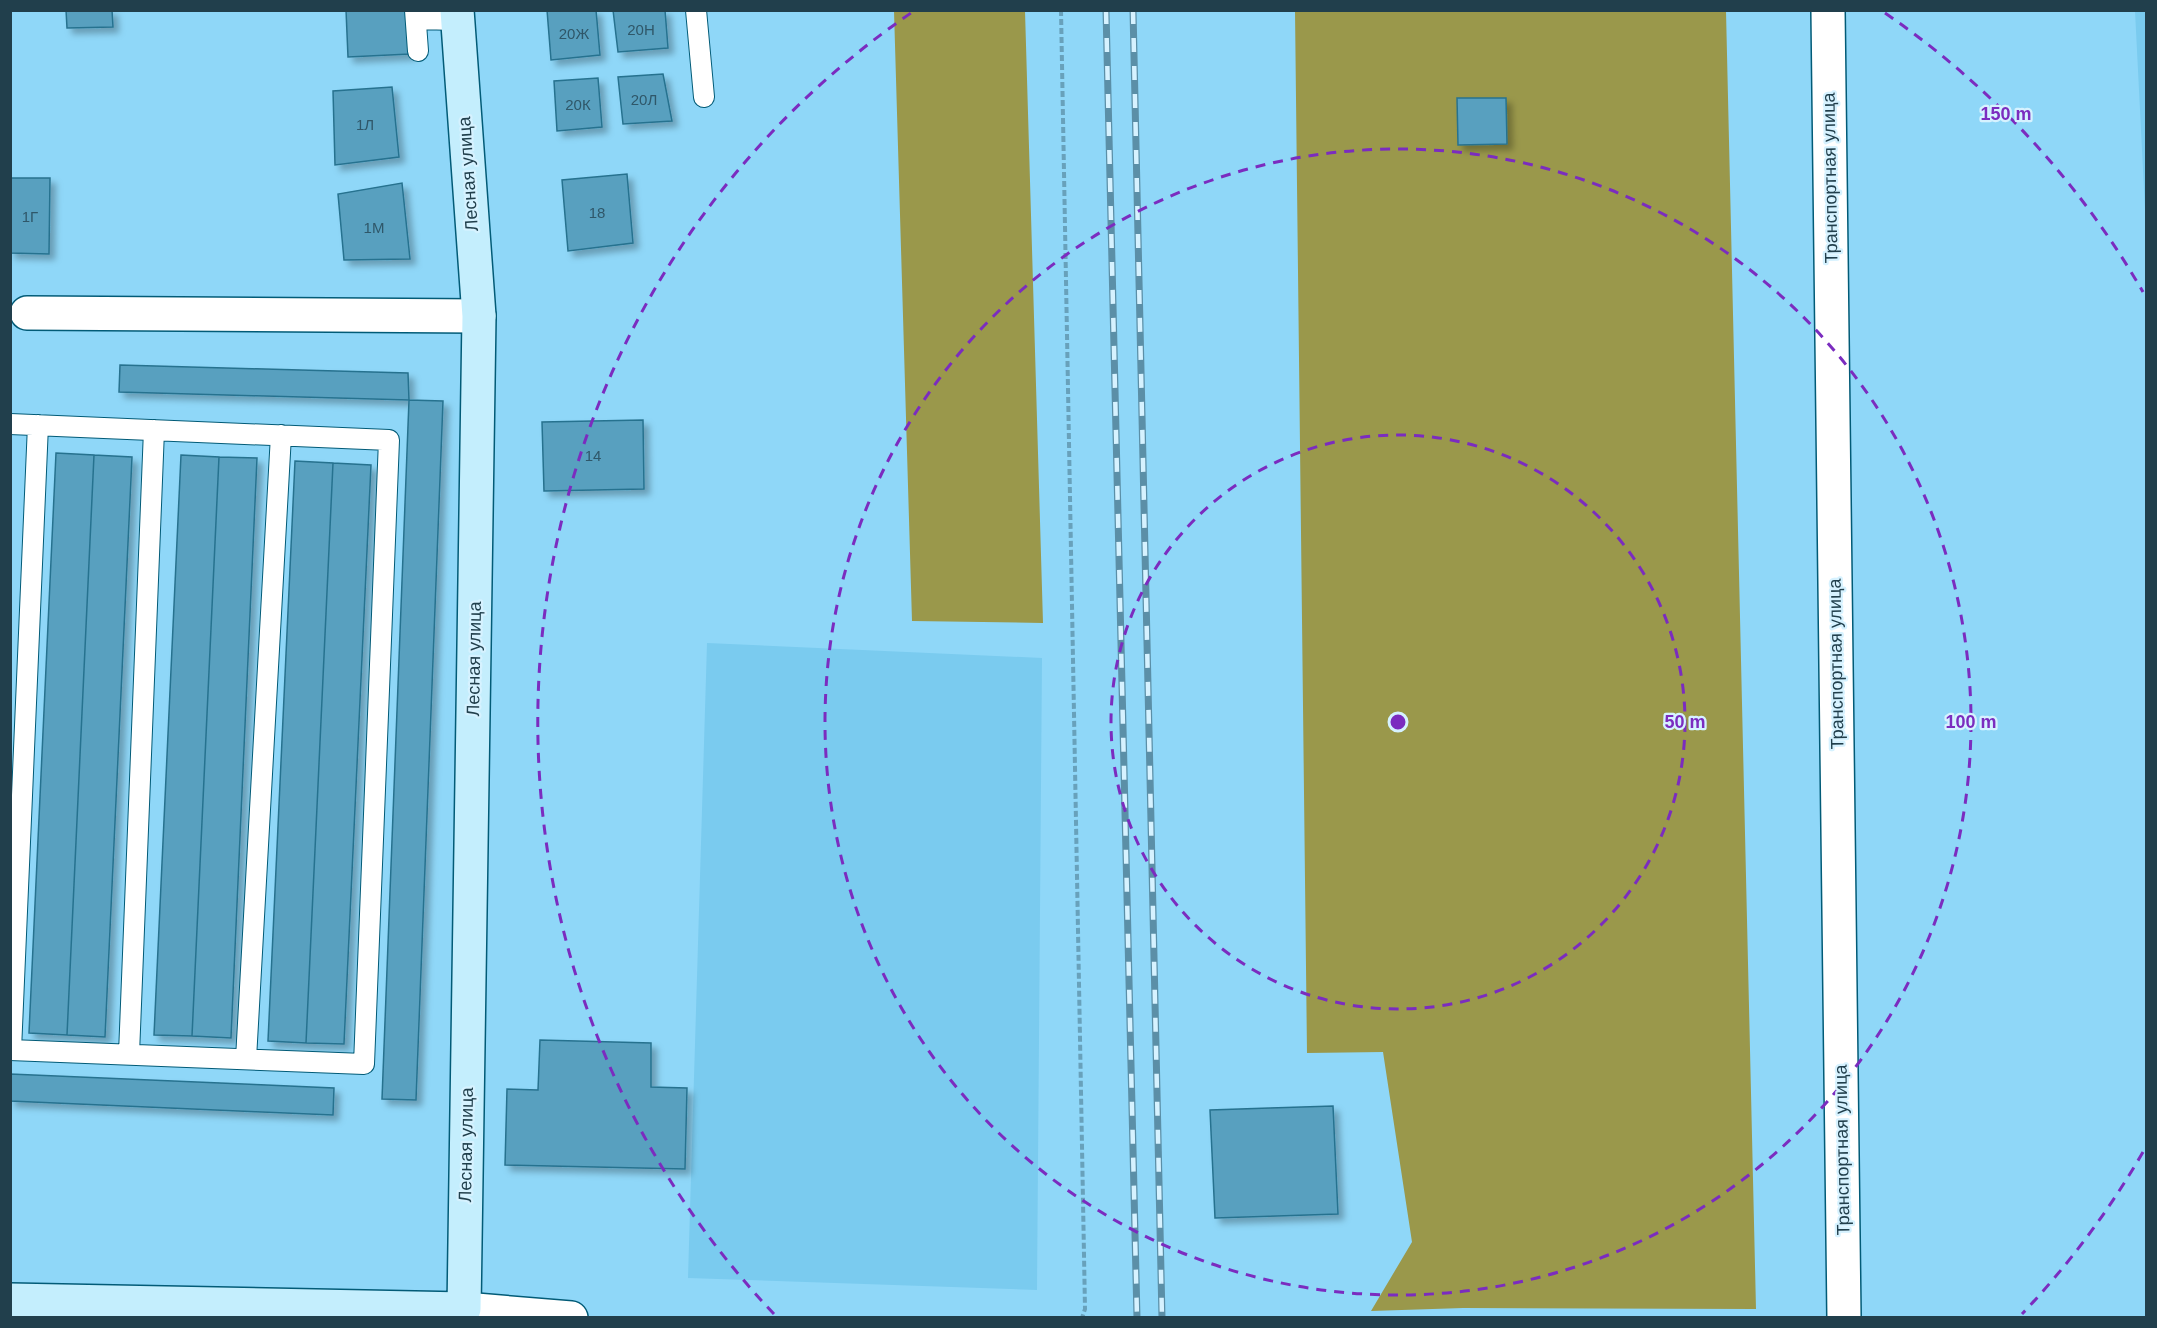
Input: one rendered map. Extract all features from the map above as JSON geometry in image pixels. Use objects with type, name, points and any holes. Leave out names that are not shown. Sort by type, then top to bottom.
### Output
[{"type":"street","name":"Транспортная улица","points":[[1828,10],[1844,1317]]},
{"type":"street","name":"Лесная улица","points":[[457,15],[479,316],[464,1309]]},
{"type":"street","points":[[27,313],[479,316]]},
{"type":"street","points":[[10,1300],[378,1312],[464,1309],[571,1317]]},
{"type":"lane","points":[[696,10],[704,98]]},
{"type":"lane","points":[[418,51],[415,15],[457,15]]},
{"type":"lane","points":[[10,424],[38,425],[154,430],[281,435],[389,440],[364,1064],[11,1050],[38,425]]},
{"type":"lane","points":[[129,1054],[154,430]]},
{"type":"lane","points":[[246,1059],[281,435]]},
{"type":"path","points":[[1061,10],[1085,1309],[1082,1317]]},
{"type":"shaded area","points":[[894,11],[1025,11],[1043,623],[912,621]]},
{"type":"shaded area","points":[[1295,11],[1726,11],[1756,1309],[1463,1308],[1371,1311],[1412,1242],[1383,1052],[1307,1053]]},
{"type":"shaded area","points":[[2135,11],[2146,11],[2146,229]]},
{"type":"shaded area","points":[[707,643],[1042,658],[1037,1290],[688,1278]]},
{"type":"building","points":[[66,10],[112,10],[113,27],[67,28]]},
{"type":"building","points":[[346,10],[408,10],[410,54],[348,57]]},
{"type":"building","points":[[547,10],[596,10],[600,55],[551,60]]},
{"type":"building","points":[[613,10],[665,10],[668,48],[618,52]]},
{"type":"building","points":[[663,74],[672,121],[623,124],[618,77]]},
{"type":"building","points":[[598,78],[602,127],[557,131],[554,81]]},
{"type":"building","points":[[392,87],[399,157],[335,165],[333,91]]},
{"type":"building","points":[[1457,98],[1506,98],[1507,144],[1458,145]]},
{"type":"building","points":[[627,174],[633,243],[568,251],[562,180]]},
{"type":"building","points":[[10,178],[50,178],[49,254],[10,253]]},
{"type":"building","points":[[402,183],[410,259],[344,260],[338,194]]},
{"type":"building","points":[[120,365],[408,373],[409,400],[119,392]]},
{"type":"building","points":[[409,400],[443,401],[416,1100],[382,1099]]},
{"type":"building","points":[[643,420],[644,489],[544,491],[542,422]]},
{"type":"building","points":[[56,453],[94,455],[67,1035],[29,1033]]},
{"type":"building","points":[[94,455],[132,457],[105,1037],[67,1035]]},
{"type":"building","points":[[181,455],[219,457],[192,1036],[154,1035]]},
{"type":"building","points":[[219,457],[257,458],[231,1038],[192,1036]]},
{"type":"building","points":[[295,461],[333,463],[306,1043],[268,1041]]},
{"type":"building","points":[[333,463],[371,465],[344,1044],[306,1043]]},
{"type":"building","points":[[540,1040],[651,1043],[651,1087],[687,1088],[685,1169],[505,1165],[507,1089],[538,1090]]},
{"type":"building","points":[[10,1074],[334,1088],[333,1115],[10,1101]]},
{"type":"building","points":[[1333,1106],[1338,1214],[1215,1218],[1210,1110]]},
{"type":"railway","points":[[1106,10],[1137,1318]]},
{"type":"railway","points":[[1133,10],[1162,1318]]}]
